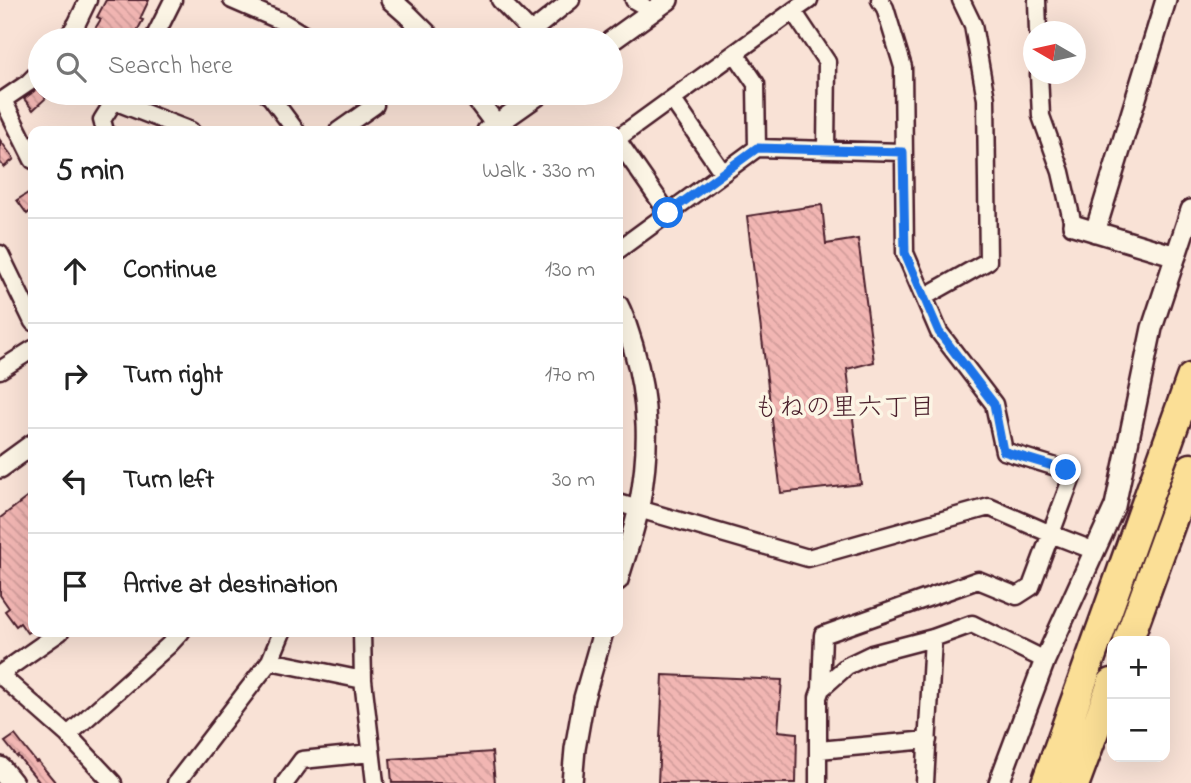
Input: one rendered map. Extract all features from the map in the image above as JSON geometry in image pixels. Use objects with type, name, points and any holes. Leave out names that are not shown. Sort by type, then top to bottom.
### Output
[{"type":"highway","points":[[1046,783],[1191,377]]},
{"type":"highway","points":[[1130,636],[1191,468]]},
{"type":"highway","points":[[1075,783],[1107,697]]},
{"type":"main road","points":[[0,768],[12,783]]},
{"type":"street","points":[[74,28],[88,0]]},
{"type":"street","points":[[159,28],[173,0]]},
{"type":"street","points":[[232,0],[292,28]]},
{"type":"street","points":[[391,0],[421,28]]},
{"type":"street","points":[[500,0],[527,28]]},
{"type":"street","points":[[536,28],[571,0]]},
{"type":"street","points":[[634,0],[650,13]]},
{"type":"street","points":[[623,32],[668,0]]},
{"type":"street","points":[[623,136],[809,0]]},
{"type":"street","points":[[818,783],[818,697],[821,689],[823,635],[978,580],[1017,596],[1031,587],[1072,477],[1066,470],[1003,451],[994,404],[939,332],[905,253],[903,67],[885,8],[880,0]]},
{"type":"street","points":[[924,297],[988,261],[986,99],[973,25],[961,0]]},
{"type":"street","points":[[1037,0],[1038,21]]},
{"type":"street","points":[[1095,232],[1166,0]]},
{"type":"street","points":[[793,11],[827,62],[826,149]]},
{"type":"street","points":[[735,53],[756,84],[757,148]]},
{"type":"street","points":[[28,83],[1,101],[28,151]]},
{"type":"street","points":[[1039,84],[1041,116],[1062,172],[1073,225],[1176,256]]},
{"type":"street","points":[[671,99],[723,173]]},
{"type":"street","points":[[104,126],[103,120],[111,105]]},
{"type":"street","points":[[134,105],[180,126]]},
{"type":"street","points":[[277,105],[292,126]]},
{"type":"street","points":[[345,126],[375,105]]},
{"type":"street","points":[[480,105],[493,126]]},
{"type":"street","points":[[499,126],[526,105]]},
{"type":"street","points":[[623,147],[668,213]]},
{"type":"street","points":[[623,246],[757,148],[903,152]]},
{"type":"street","points":[[999,783],[1045,660],[1115,506],[1152,328],[1191,210]]},
{"type":"street","points":[[0,254],[28,312]]},
{"type":"street","points":[[623,314],[640,373],[647,414],[646,458],[639,509],[623,563]]},
{"type":"street","points":[[0,370],[28,352]]},
{"type":"street","points":[[0,468],[28,450]]},
{"type":"street","points":[[623,504],[808,558],[989,507],[1095,551]]},
{"type":"street","points":[[821,689],[847,666],[872,654],[933,638],[972,624],[1045,660]]},
{"type":"street","points":[[53,637],[0,674],[68,735],[113,783]]},
{"type":"street","points":[[176,783],[270,661],[280,637]]},
{"type":"street","points":[[362,637],[363,680],[375,783]]},
{"type":"street","points":[[572,783],[584,698],[602,637]]},
{"type":"street","points":[[68,735],[165,638]]},
{"type":"street","points":[[925,783],[933,638]]},
{"type":"street","points":[[270,661],[363,680]]},
{"type":"street","points":[[819,750],[928,740]]},
{"type":"street","points":[[285,783],[302,760],[371,753]]},
{"type":"building","points":[[106,0],[149,0],[139,28],[95,28],[101,19],[97,17]]},
{"type":"building","points":[[0,140],[14,159],[4,167],[0,162]]},
{"type":"building","points":[[28,193],[27,214],[17,200]]},
{"type":"building","points":[[822,205],[826,244],[858,239],[874,362],[847,369],[861,484],[781,493],[747,216]]},
{"type":"building","points":[[28,497],[27,633],[20,623],[16,626],[5,611],[9,608],[0,595],[0,518]]},
{"type":"building","points":[[663,675],[782,680],[778,731],[797,733],[796,783],[658,783]]},
{"type":"building","points":[[15,735],[56,783],[40,783],[17,757],[5,742]]},
{"type":"building","points":[[492,752],[495,783],[392,783],[390,759]]},
{"type":"district","name":"もねの里六丁目","points":[[844,406]]},
{"type":"route","points":[[668,213],[757,148],[903,152],[905,253],[939,332],[994,404],[1003,451],[1066,470]]}]
